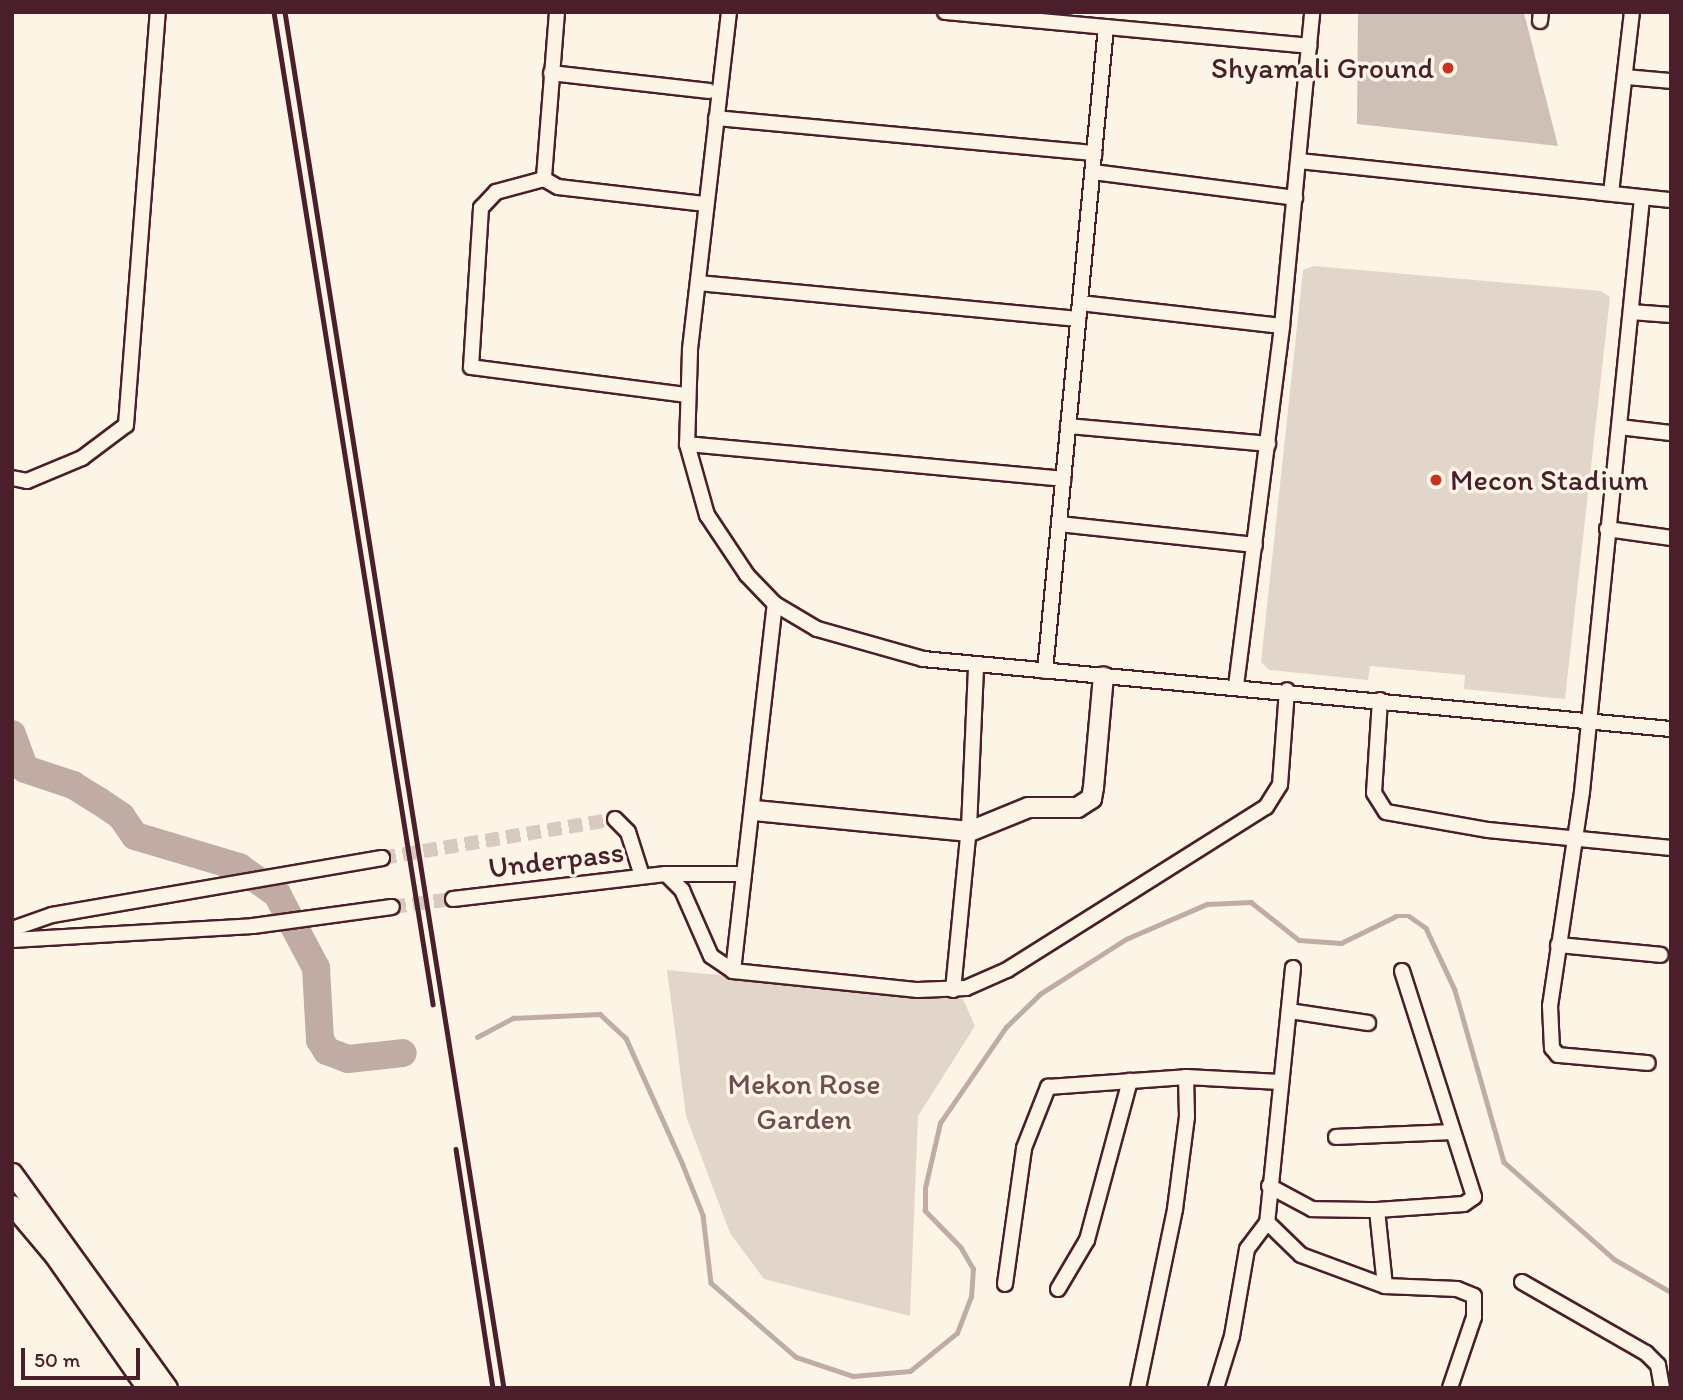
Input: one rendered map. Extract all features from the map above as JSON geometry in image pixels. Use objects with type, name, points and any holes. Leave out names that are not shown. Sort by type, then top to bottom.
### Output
[{"type":"main road","points":[[754,810],[969,831],[1028,807],[1077,807],[1091,798],[1104,676]]},
{"type":"main road","points":[[12,1173],[167,1388]]},
{"type":"main road","points":[[12,1205],[55,1256],[147,1388]]},
{"type":"street","points":[[12,478],[27,481],[82,458],[127,425],[158,12]]},
{"type":"street","points":[[544,179],[557,12]]},
{"type":"street","points":[[729,12],[686,395],[687,444],[707,515],[747,575],[775,604],[817,629],[888,653],[976,666],[1287,690],[1671,729]]},
{"type":"street","points":[[945,12],[1309,46]]},
{"type":"street","points":[[1236,686],[1282,326],[1312,12]]},
{"type":"street","points":[[1611,193],[1632,12]]},
{"type":"street","points":[[1045,671],[1106,27]]},
{"type":"street","points":[[551,73],[709,91]]},
{"type":"street","points":[[1626,77],[1671,80]]},
{"type":"street","points":[[716,118],[1094,153]]},
{"type":"street","points":[[1299,161],[1671,200]]},
{"type":"street","points":[[1093,172],[1295,198]]},
{"type":"street","points":[[686,395],[471,367],[481,208],[496,192],[544,179],[558,187],[706,204]]},
{"type":"street","points":[[1642,198],[1573,838],[1550,1006],[1554,1052],[1648,1063]]},
{"type":"street","points":[[698,283],[1078,319]]},
{"type":"street","points":[[1080,303],[1282,326]]},
{"type":"street","points":[[1630,312],[1671,315]]},
{"type":"street","points":[[1068,426],[1268,444]]},
{"type":"street","points":[[1619,427],[1671,433]]},
{"type":"street","points":[[687,444],[1063,480]]},
{"type":"street","points":[[1059,524],[1255,545]]},
{"type":"street","points":[[1607,529],[1671,538]]},
{"type":"street","points":[[733,971],[754,810],[775,604]]},
{"type":"street","points":[[954,990],[969,831],[976,666]]},
{"type":"street","points":[[666,874],[682,890],[712,956],[733,971],[954,990],[1007,970],[1266,807],[1280,785],[1287,690]]},
{"type":"street","points":[[1380,700],[1374,793],[1381,808],[1438,822],[1671,848]]},
{"type":"street","name":"Underpass","points":[[453,899],[642,876],[628,832],[615,819]]},
{"type":"street","points":[[12,929],[52,915],[242,880],[382,858]]},
{"type":"street","points":[[642,876],[744,874]]},
{"type":"street","points":[[12,940],[253,926],[392,907]]},
{"type":"street","points":[[1558,945],[1661,955]]},
{"type":"street","points":[[1216,1388],[1249,1241],[1267,1222],[1293,968]]},
{"type":"street","points":[[1269,1186],[1312,1209],[1377,1210],[1474,1200],[1402,971]]},
{"type":"street","points":[[1289,1012],[1368,1023]]},
{"type":"street","points":[[1005,1284],[1024,1147],[1043,1093],[1054,1084],[1185,1077],[1280,1082]]},
{"type":"street","points":[[1138,1388],[1175,1209],[1187,1117],[1185,1077]]},
{"type":"street","points":[[1058,1289],[1087,1240],[1130,1081]]},
{"type":"street","points":[[1336,1137],[1452,1132]]},
{"type":"street","points":[[1377,1210],[1385,1286]]},
{"type":"street","points":[[1267,1222],[1301,1255],[1385,1286],[1457,1289],[1474,1296],[1474,1317],[1450,1388]]},
{"type":"street","points":[[1522,1282],[1646,1353],[1658,1365],[1662,1388]]},
{"type":"green space","name":"Mecon Stadium","points":[[1314,266],[1601,291],[1610,297],[1565,699],[1464,689],[1465,675],[1370,666],[1368,680],[1269,670],[1261,662],[1303,270]]},
{"type":"green space","name":"Mekon Rose Garden","points":[[667,970],[963,999],[975,1026],[918,1116],[910,1316],[764,1279],[730,1233],[686,1116]]},
{"type":"building","name":"Shyamali Ground","points":[[1358,12],[1524,13],[1558,146],[1357,124]]},
{"type":"waterway","points":[[12,734],[25,769],[73,785],[121,816],[135,836],[239,867],[277,894],[316,968],[320,1040],[327,1051],[348,1059],[403,1053]]},
{"type":"waterway","points":[[477,1037],[513,1018],[600,1014],[626,1038],[683,1165],[703,1215],[711,1283],[796,1357],[853,1376],[910,1371],[957,1333],[971,1297],[973,1269],[961,1248],[925,1211],[925,1188],[940,1123],[1006,1027],[1040,994],[1126,939],[1207,904],[1251,902],[1299,940],[1341,943],[1396,916],[1409,916],[1426,928],[1455,990],[1504,1162],[1614,1259],[1671,1292]]},
{"type":"tunnel","points":[[382,858],[615,819]]},
{"type":"tunnel","points":[[392,907],[453,899]]},
{"type":"railway","points":[[274,12],[433,1004]]},
{"type":"railway","points":[[285,12],[504,1388]]},
{"type":"railway","points":[[456,1149],[493,1388]]},
{"type":"place","name":"Shyamali Ground","points":[[1448,68]]},
{"type":"place","name":"Mecon Stadium","points":[[1436,480]]}]
